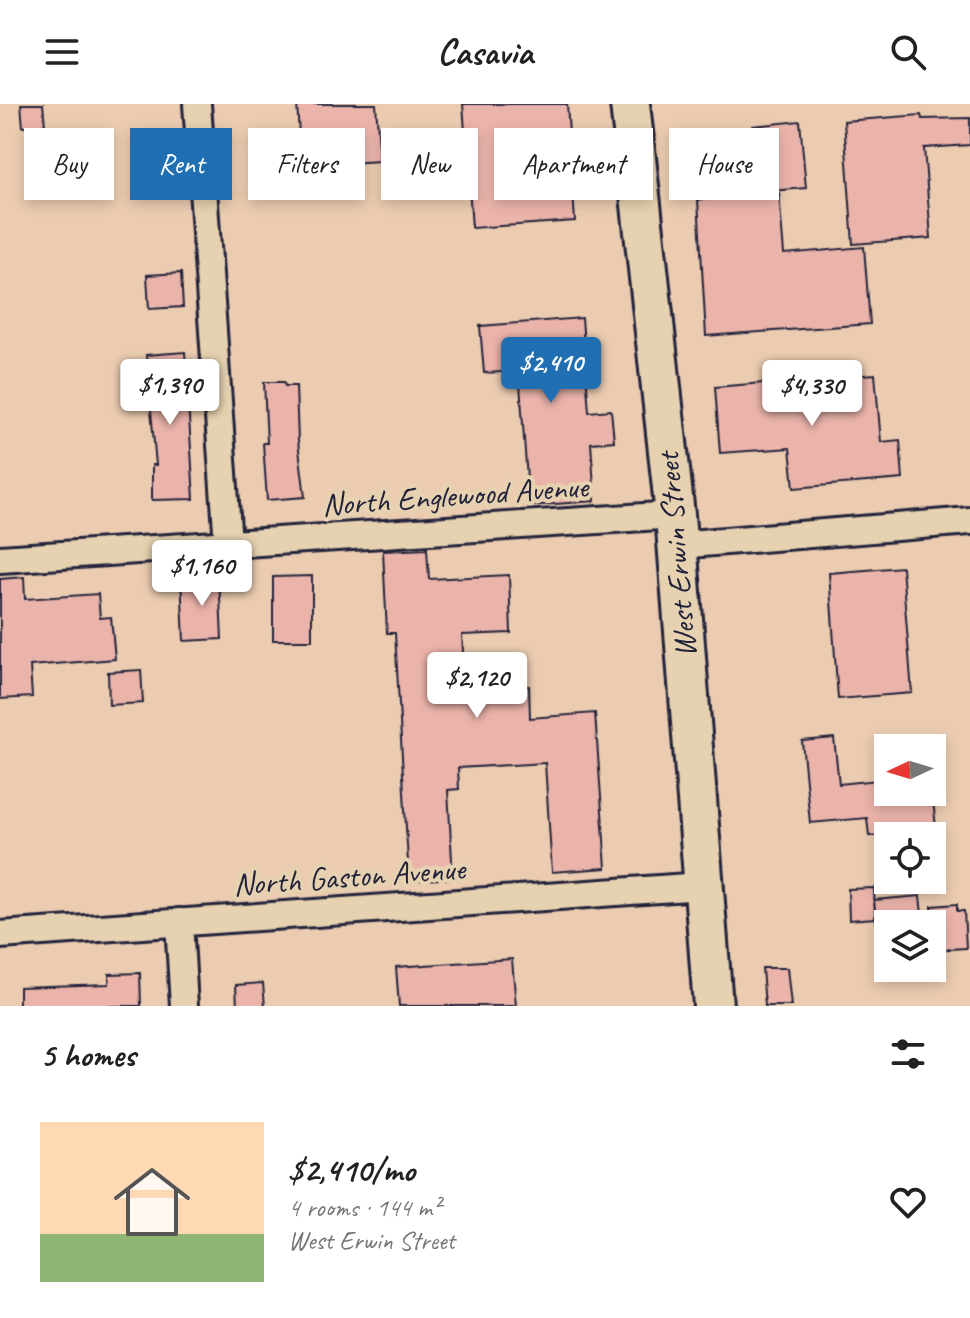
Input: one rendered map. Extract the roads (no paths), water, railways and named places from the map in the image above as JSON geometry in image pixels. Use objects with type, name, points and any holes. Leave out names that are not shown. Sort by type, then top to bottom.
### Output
[{"type":"main road","name":"West Erwin Street","points":[[630,104],[676,530],[713,1006]]},
{"type":"street","points":[[197,104],[228,544]]},
{"type":"street","name":"North Englewood Avenue","points":[[0,559],[228,544],[970,521]]},
{"type":"street","name":"North Gaston Avenue","points":[[0,935],[702,886]]},
{"type":"street","points":[[179,922],[184,1006]]}]
